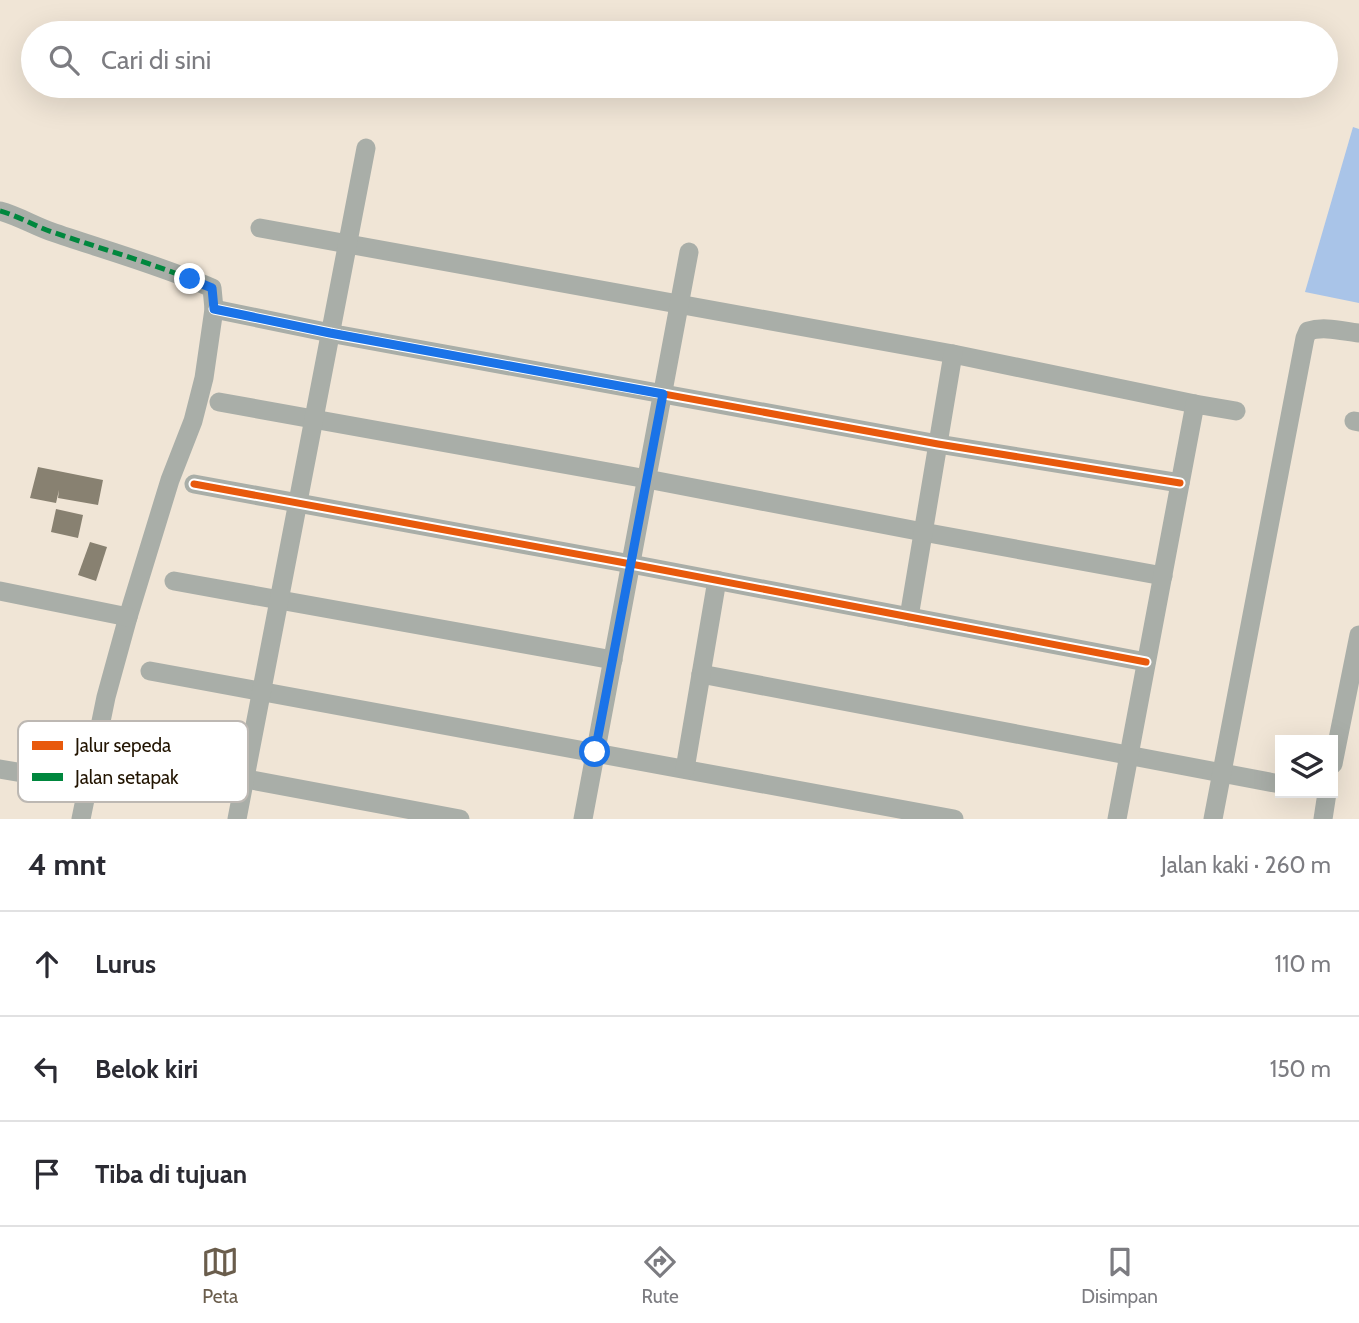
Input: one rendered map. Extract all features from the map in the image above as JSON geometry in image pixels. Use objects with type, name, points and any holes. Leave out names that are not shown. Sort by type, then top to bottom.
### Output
[{"type":"street","points":[[248,768],[366,148]]},
{"type":"street","points":[[0,211],[43,229],[163,268],[212,288],[214,309],[204,378],[193,421],[170,481],[128,617],[101,721]]},
{"type":"street","points":[[260,228],[953,354],[1236,411]]},
{"type":"street","points":[[583,819],[689,252]]},
{"type":"street","points":[[214,309],[330,333],[938,444],[1180,483]]},
{"type":"street","points":[[1213,819],[1305,338],[1311,329],[1326,328],[1359,333]]},
{"type":"street","points":[[909,617],[953,354]]},
{"type":"street","points":[[219,402],[1163,576]]},
{"type":"street","points":[[1117,819],[1195,404]]},
{"type":"street","points":[[194,484],[1146,662]]},
{"type":"street","points":[[685,769],[717,580]]},
{"type":"street","points":[[174,581],[613,660]]},
{"type":"street","points":[[0,591],[128,617]]},
{"type":"street","points":[[1338,746],[1353,691],[1359,635]]},
{"type":"street","points":[[150,671],[685,769],[891,813],[954,819]]},
{"type":"street","points":[[701,674],[1275,783]]},
{"type":"street","points":[[0,769],[18,772]]},
{"type":"street","points":[[248,779],[460,819]]},
{"type":"street","points":[[1323,819],[1325,798]]},
{"type":"water","points":[[1353,127],[1359,129],[1359,303],[1305,292]]},
{"type":"building","points":[[38,467],[103,480],[98,505],[58,498],[59,490],[56,503],[30,498]]},
{"type":"building","points":[[56,509],[83,515],[78,538],[51,532]]},
{"type":"building","points":[[90,542],[107,547],[96,581],[78,575]]},
{"type":"marked path","points":[[0,211],[48,231],[212,288],[214,309],[219,310]]},
{"type":"cycle path","points":[[214,309],[340,335],[938,444],[1180,483]]},
{"type":"cycle path","points":[[194,484],[1146,662]]},
{"type":"route","points":[[190,279],[212,288],[214,309],[663,394],[595,752]]}]
